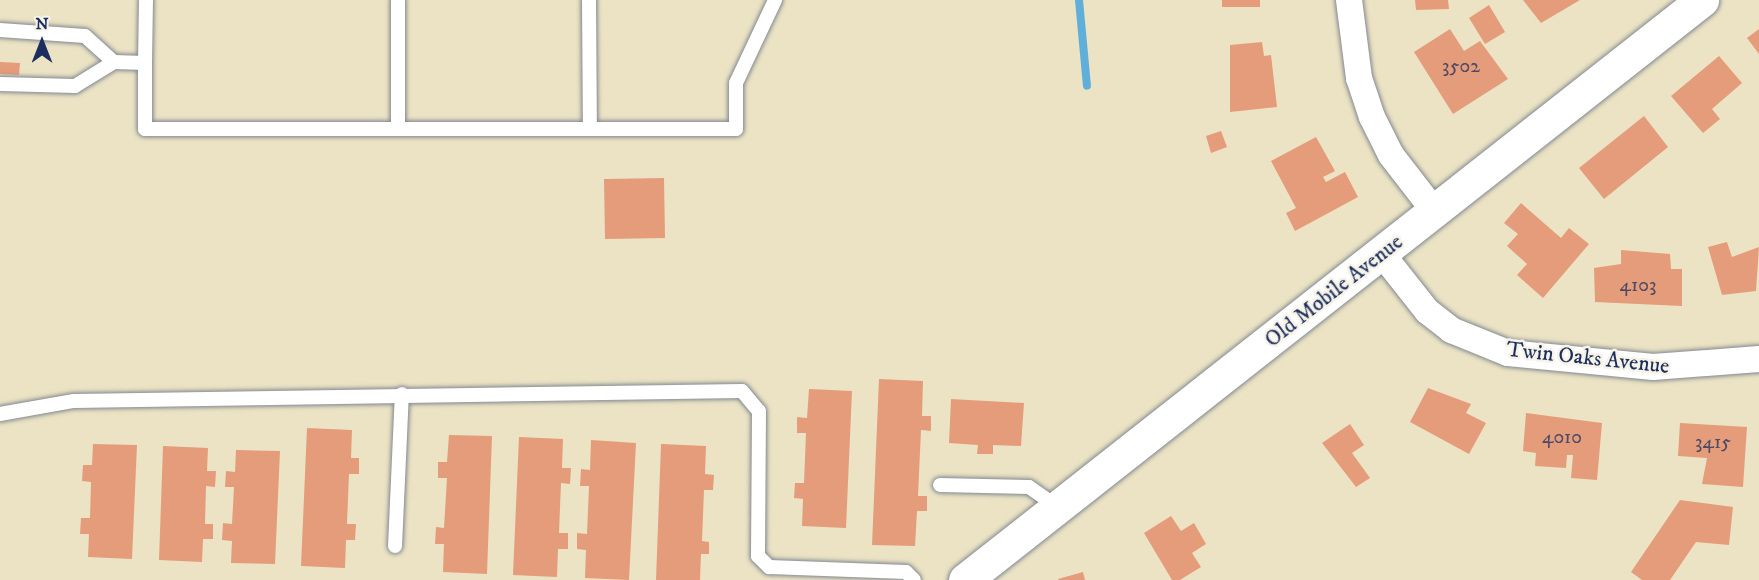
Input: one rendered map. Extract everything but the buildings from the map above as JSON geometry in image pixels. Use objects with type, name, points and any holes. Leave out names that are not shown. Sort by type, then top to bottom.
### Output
[{"type":"street","points":[[1349,0],[1359,78],[1372,117],[1391,155],[1435,212]]},
{"type":"street","name":"Old Mobile Avenue","points":[[965,580],[1702,0]]},
{"type":"street","name":"Twin Oaks Avenue","points":[[1382,254],[1427,311],[1451,330],[1508,353],[1653,367],[1759,359]]},
{"type":"lane","points":[[146,0],[145,129],[736,129],[736,83],[775,0]]},
{"type":"lane","points":[[398,0],[398,129]]},
{"type":"lane","points":[[590,0],[590,129]]},
{"type":"lane","points":[[0,30],[85,36],[114,63]]},
{"type":"lane","points":[[0,84],[75,86],[114,63],[145,63]]},
{"type":"lane","points":[[0,414],[74,401],[271,402],[293,394],[742,391],[759,411],[758,556],[769,567],[906,572],[914,580]]},
{"type":"lane","points":[[395,546],[402,393]]},
{"type":"lane","points":[[940,485],[1029,487],[1058,507]]},
{"type":"waterway","points":[[1079,0],[1087,86]]}]
